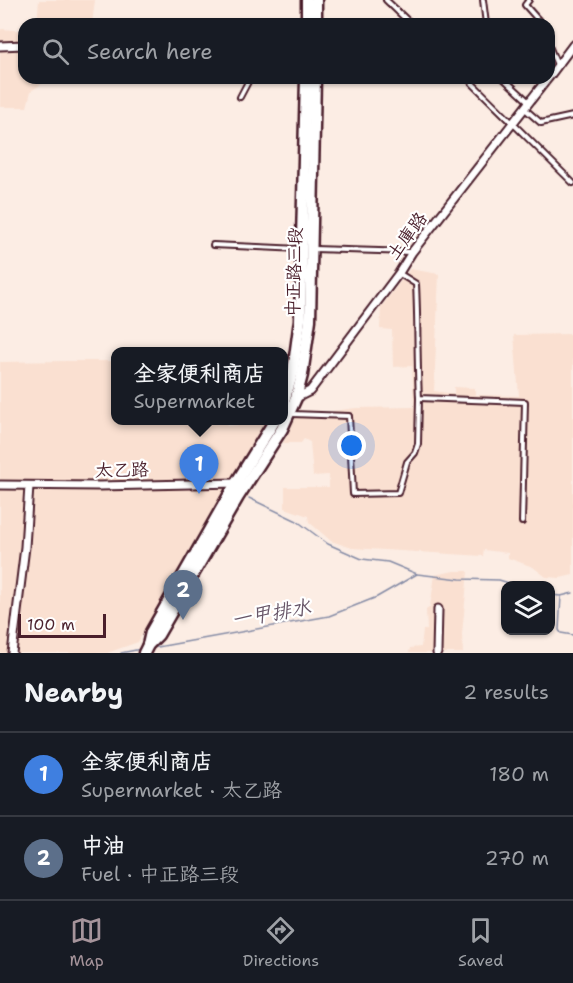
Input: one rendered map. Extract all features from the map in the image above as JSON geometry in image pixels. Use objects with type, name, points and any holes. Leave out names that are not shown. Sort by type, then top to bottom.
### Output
[{"type":"main road","points":[[307,0],[307,18]]},
{"type":"main road","points":[[316,0],[316,18]]},
{"type":"main road","name":"中正路三段","points":[[289,414],[296,398],[307,350],[310,320],[307,249],[306,84]]},
{"type":"main road","name":"中正路三段","points":[[288,388],[298,350],[307,249],[315,84]]},
{"type":"main road","points":[[146,649],[159,635],[272,425]]},
{"type":"main road","name":"中正路三段","points":[[240,485],[284,425]]},
{"type":"street","points":[[0,46],[18,45]]},
{"type":"street","name":"土庫路","points":[[555,68],[572,48]]},
{"type":"street","name":"土庫路","points":[[288,401],[309,391],[399,273],[412,252],[543,84]]},
{"type":"street","name":"太乙路","points":[[0,485],[240,485]]},
{"type":"street","points":[[12,653],[25,547],[29,486]]},
{"type":"street","points":[[437,653],[438,609]]},
{"type":"lane","points":[[386,0],[405,18]]},
{"type":"lane","points":[[483,0],[485,18]]},
{"type":"lane","points":[[529,0],[525,6],[536,18]]},
{"type":"lane","points":[[555,61],[557,66]]},
{"type":"lane","points":[[240,98],[247,84]]},
{"type":"lane","points":[[472,84],[573,183]]},
{"type":"lane","points":[[508,84],[541,123],[573,116]]},
{"type":"lane","points":[[213,245],[412,252]]},
{"type":"lane","points":[[289,414],[350,416],[353,494],[398,493],[408,462],[418,444],[416,284],[399,273]]},
{"type":"lane","points":[[418,398],[525,402],[522,522]]},
{"type":"shaded area","points":[[39,0],[95,0],[93,18],[38,18]]},
{"type":"shaded area","points":[[0,30],[18,30],[18,84],[42,84],[31,91],[27,107],[0,107]]},
{"type":"shaded area","points":[[410,269],[439,274],[434,391],[454,394],[454,387],[474,388],[476,395],[519,396],[514,335],[573,334],[573,575],[560,578],[546,577],[533,567],[508,558],[508,553],[484,550],[483,556],[352,548],[331,541],[309,522],[308,516],[285,508],[285,487],[329,487],[329,475],[313,476],[310,442],[304,439],[301,443],[283,443],[297,414],[316,418],[334,417],[333,411],[356,408],[414,407],[412,366],[393,367],[392,330],[380,329],[381,307]]},
{"type":"shaded area","points":[[111,361],[111,425],[266,425],[229,482],[138,642],[107,653],[0,653],[0,362]]},
{"type":"shaded area","points":[[468,571],[462,634],[463,653],[409,653],[410,648],[421,647],[423,630],[427,630],[426,610],[430,607],[435,575]]},
{"type":"waterway","name":"一甲排水","points":[[249,498],[297,521],[328,544],[362,559],[388,562],[417,574],[502,581]]},
{"type":"waterway","name":"一甲排水","points":[[152,648],[329,616],[377,597],[417,574]]},
{"type":"waterway","name":"一甲排水","points":[[555,595],[573,593]]},
{"type":"waterway","points":[[561,596],[559,630],[561,633],[573,635]]},
{"type":"waterway","name":"一甲排水","points":[[121,653],[141,649]]},
{"type":"place","name":"全家便利商店","points":[[199,494]]},
{"type":"place","name":"中油","points":[[183,620]]}]
